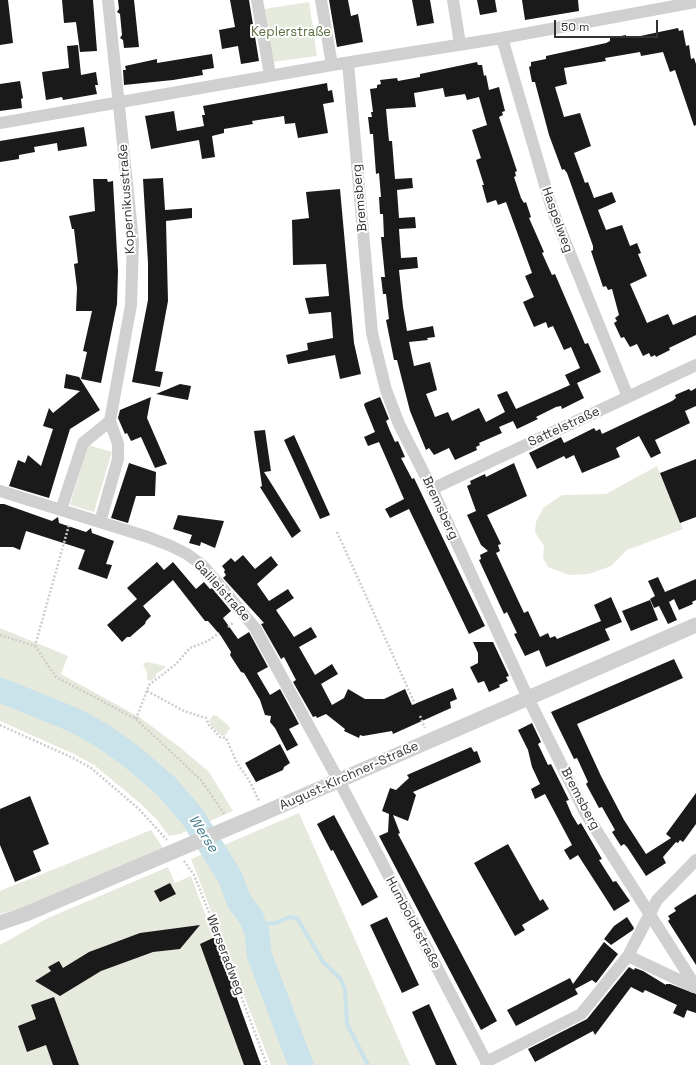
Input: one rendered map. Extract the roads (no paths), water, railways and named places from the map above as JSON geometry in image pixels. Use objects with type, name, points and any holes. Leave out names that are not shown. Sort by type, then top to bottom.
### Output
[{"type":"street","name":"Kopernikusstraße","points":[[100,522],[119,452],[110,421],[120,372],[131,297],[133,241],[120,103],[108,0]]},
{"type":"street","points":[[257,0],[270,75]]},
{"type":"street","points":[[321,0],[332,65]]},
{"type":"street","points":[[453,0],[460,44]]},
{"type":"street","points":[[0,123],[120,103],[270,75],[502,38],[696,2]]},
{"type":"street","name":"Haspelweg","points":[[502,38],[552,209],[628,397]]},
{"type":"street","name":"Bremsberg","points":[[348,63],[372,333],[386,390],[399,424],[432,489],[528,698],[586,814],[695,987]]},
{"type":"street","name":"Sattelstraße","points":[[432,489],[696,365]]},
{"type":"street","points":[[67,511],[83,443],[110,421]]},
{"type":"street","name":"Galileistraße","points":[[0,492],[67,511],[171,546],[187,554],[202,565],[255,628],[339,781]]},
{"type":"street","name":"August-Kirchner-Straße","points":[[0,922],[26,914],[339,781],[696,625]]},
{"type":"street","name":"Humboldtstraße","points":[[339,781],[487,1063]]},
{"type":"street","points":[[487,1063],[581,1014],[628,956],[657,900],[696,860]]},
{"type":"street","points":[[628,956],[695,987]]},
{"type":"waterway","name":"Werse","points":[[0,690],[74,720],[103,736],[131,756],[166,786],[192,816],[230,877],[239,901],[251,917],[257,933],[259,954],[301,1065]]},
{"type":"waterway","points":[[254,925],[276,923],[289,917],[297,918],[323,962],[340,978],[345,989],[347,1024],[368,1065]]},
{"type":"park label","name":"Keplerstraße","points":[[291,32]]}]
